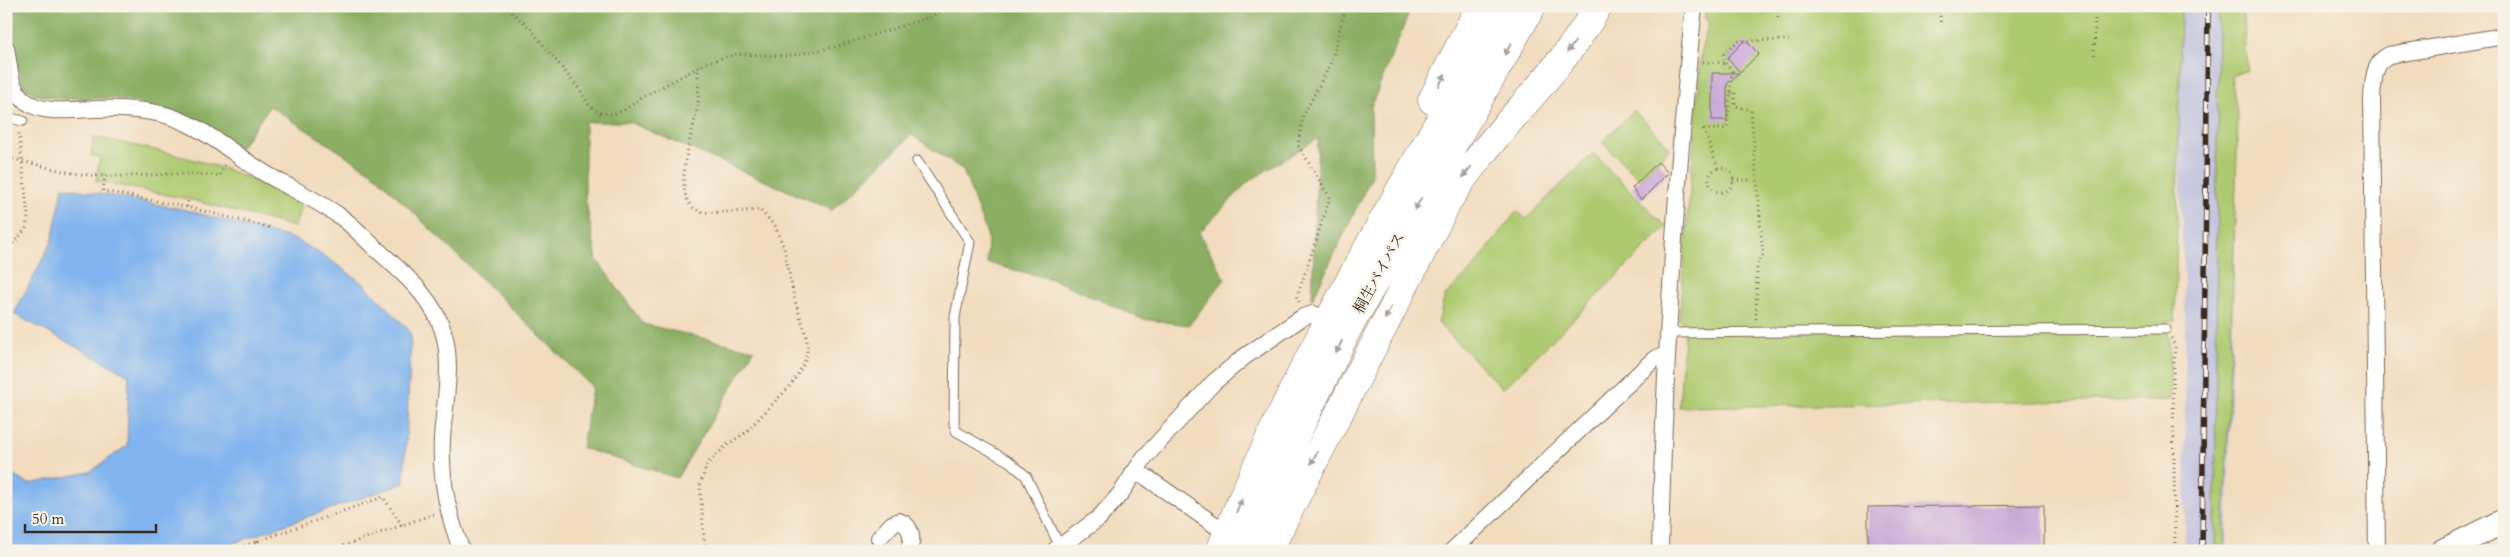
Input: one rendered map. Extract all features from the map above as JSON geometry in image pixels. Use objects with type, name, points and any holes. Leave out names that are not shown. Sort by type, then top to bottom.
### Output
[{"type":"highway","points":[[1356,267],[1376,209],[1480,6]]},
{"type":"highway","name":"桐生バイパス","points":[[1231,544],[1270,435],[1316,318],[1356,267],[1506,6]]},
{"type":"highway","name":"桐生バイパス","points":[[1231,544],[1283,462],[1347,330],[1532,6]]},
{"type":"highway","points":[[1268,551],[1448,201],[1484,150],[1563,58],[1587,26],[1598,6]]},
{"type":"street","points":[[1660,551],[1666,358],[1694,6]]},
{"type":"street","points":[[2377,551],[2372,96],[2375,71],[2378,63],[2390,54],[2504,36]]},
{"type":"street","points":[[6,48],[15,91],[20,98],[32,105],[64,110],[114,108],[156,113],[181,119],[266,174],[340,216],[410,281],[436,312],[444,333],[448,358],[442,440],[443,478],[448,509],[462,551]]},
{"type":"street","points":[[1057,549],[1099,518],[1121,493],[1144,458],[1214,382],[1244,357],[1316,318]]},
{"type":"street","points":[[1452,551],[1652,361],[1658,357],[1666,358]]},
{"type":"street","points":[[1134,473],[1146,477],[1215,525],[1231,544]]},
{"type":"street","points":[[879,538],[892,524],[899,521],[904,523],[911,532],[912,539],[908,551]]},
{"type":"street","points":[[2443,551],[2504,521]]},
{"type":"lane","points":[[6,117],[23,120]]},
{"type":"lane","points":[[917,161],[970,242],[957,300],[954,424],[956,431],[1010,462],[1026,476],[1057,549]]},
{"type":"lane","points":[[1668,333],[2166,328]]},
{"type":"path","points":[[504,6],[529,27],[580,90],[590,106],[600,113],[613,114],[623,111],[698,66],[737,54],[787,56],[835,47],[930,17],[952,6]]},
{"type":"path","points":[[1316,318],[1297,297],[1330,198],[1298,145],[1303,116],[1331,63],[1346,6]]},
{"type":"path","points":[[1778,6],[1778,20]]},
{"type":"path","points":[[1939,6],[1941,26]]},
{"type":"path","points":[[2094,55],[2095,19]]},
{"type":"path","points":[[1718,168],[1704,130],[1727,128],[1732,71],[1725,63],[1724,54],[1738,41],[1789,40]]},
{"type":"path","points":[[1699,62],[1725,63]]},
{"type":"path","points":[[698,66],[698,106],[683,182],[686,200],[689,206],[700,212],[760,210],[775,226],[784,248],[795,301],[807,338],[807,353],[804,364],[790,386],[745,433],[727,445],[707,464],[700,486],[705,551]]},
{"type":"path","points":[[1731,92],[1735,92],[1734,106],[1751,110],[1763,255],[1757,263],[1756,332]]},
{"type":"path","points":[[6,251],[26,230],[28,216],[19,132],[23,120]]},
{"type":"path","points":[[13,159],[89,175],[171,175],[190,173],[220,176],[224,169]]},
{"type":"path","points":[[1718,168],[1728,170],[1733,180],[1730,188],[1724,192],[1712,189],[1708,178],[1712,171],[1718,168]]},
{"type":"path","points":[[105,175],[103,191],[187,206],[272,228]]},
{"type":"path","points":[[1733,180],[1751,180]]},
{"type":"path","points":[[187,206],[188,199]]},
{"type":"path","points":[[2166,328],[2175,346],[2173,378],[2175,551]]},
{"type":"path","points":[[230,551],[383,497],[402,525]]},
{"type":"path","points":[[329,551],[448,509]]},
{"type":"path","points":[[257,541],[260,551]]},
{"type":"shaded area","points":[[2176,6],[2242,6],[2247,70],[2231,76],[2238,120],[2227,551],[2185,551],[2185,311],[2175,45]]},
{"type":"green space","points":[[8,6],[1412,6],[1371,106],[1372,176],[1312,300],[1318,138],[1248,182],[1199,233],[1225,279],[1189,325],[1142,319],[1055,280],[987,263],[988,237],[963,170],[912,135],[832,210],[629,122],[585,122],[585,197],[597,260],[643,324],[754,350],[677,478],[582,448],[592,387],[374,174],[270,106],[239,149],[185,114],[113,98],[62,99],[37,95],[23,86],[15,56]]},
{"type":"green space","points":[[1704,6],[2181,6],[2175,321],[2166,322],[2170,348],[2170,400],[1679,407],[1685,325],[1679,319],[1702,47],[1709,23],[1705,19]]},
{"type":"green space","points":[[2218,6],[2242,6],[2247,70],[2231,76],[2238,120],[2224,551],[2215,551]]},
{"type":"green space","points":[[1634,110],[1670,148],[1640,180],[1602,142]]},
{"type":"green space","points":[[94,137],[193,159],[244,176],[302,202],[295,227],[188,199],[96,181],[100,157],[91,155]]},
{"type":"green space","points":[[1593,153],[1666,227],[1503,389],[1438,323],[1445,296],[1474,267],[1517,211],[1526,219]]},
{"type":"water","points":[[63,187],[182,209],[294,239],[326,257],[365,285],[407,328],[411,335],[404,483],[211,551],[6,551],[6,472],[29,484],[90,472],[127,446],[129,375],[14,314],[52,241]]},
{"type":"building","points":[[1745,40],[1759,54],[1740,72],[1727,58]]},
{"type":"building","points":[[1712,73],[1739,73],[1727,84],[1727,120],[1712,120]]},
{"type":"building","points":[[1658,162],[1668,173],[1641,200],[1632,188]]},
{"type":"building","points":[[2044,505],[2044,551],[1868,551],[1868,507]]},
{"type":"railway","points":[[2202,551],[2208,6]]}]
